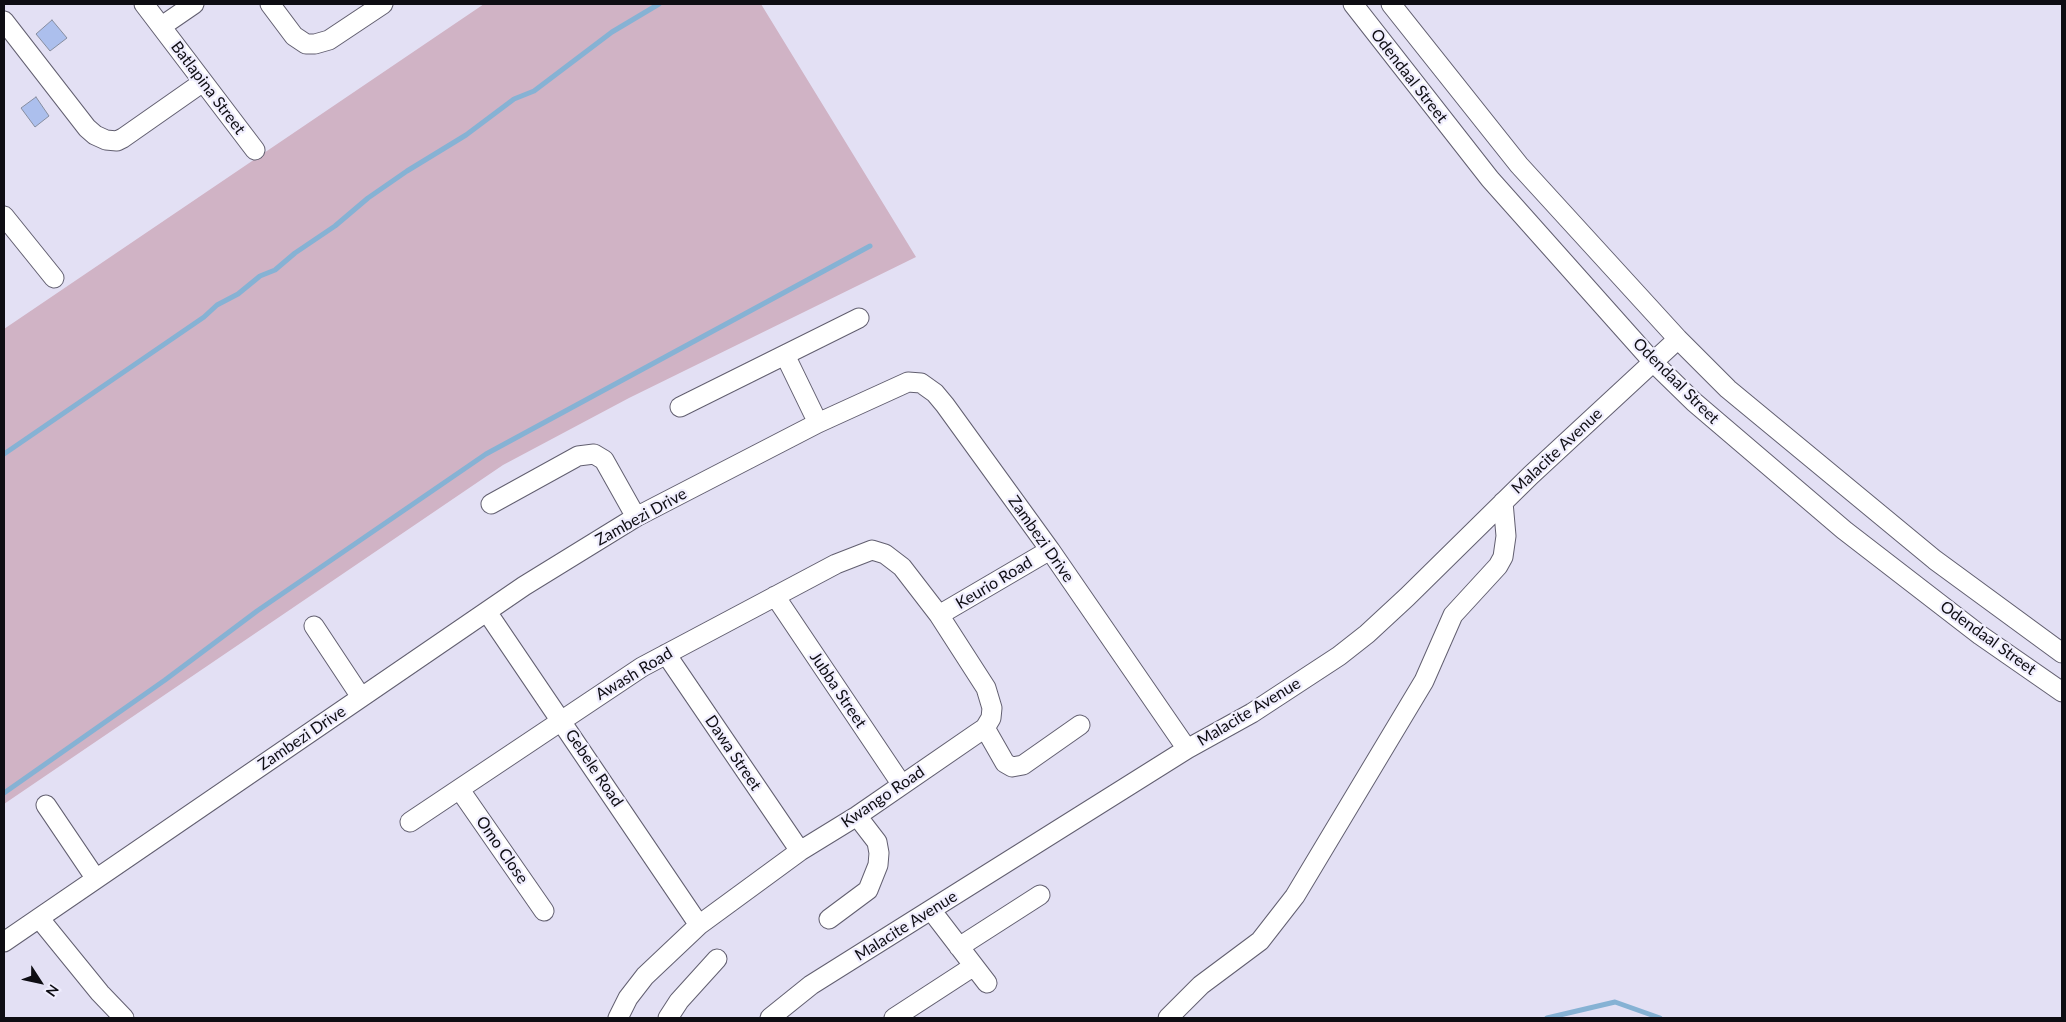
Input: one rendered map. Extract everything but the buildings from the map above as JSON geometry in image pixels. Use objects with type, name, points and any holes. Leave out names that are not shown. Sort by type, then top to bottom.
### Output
[{"type":"street","name":"Batlapina Street","points":[[144,4],[255,150]]},
{"type":"street","name":"Batlapina Street","points":[[162,26],[194,4]]},
{"type":"street","points":[[270,4],[294,36],[306,44],[315,44],[329,40],[384,4]]},
{"type":"street","name":"Odendaal Street","points":[[1353,4],[1490,179],[1653,362],[1694,402],[1844,530],[1980,635],[2062,692]]},
{"type":"street","name":"Odendaal Street","points":[[1391,4],[1519,165],[1678,339],[1728,389],[1928,554],[2062,653]]},
{"type":"street","points":[[4,21],[87,128],[106,140],[117,141],[123,138],[203,82]]},
{"type":"street","points":[[4,218],[54,278]]},
{"type":"street","points":[[680,407],[859,318]]},
{"type":"street","name":"Malacite Avenue","points":[[770,1018],[811,985],[1187,749],[1252,713],[1339,656],[1400,603],[1503,502],[1678,339]]},
{"type":"street","points":[[785,355],[818,423]]},
{"type":"street","name":"Zambezi Drive","points":[[4,942],[524,586],[636,517],[818,423],[908,382],[921,383],[935,393],[945,405],[1050,550],[1187,749]]},
{"type":"street","points":[[491,504],[578,456],[594,454],[604,460],[636,517]]},
{"type":"street","points":[[1168,1018],[1201,985],[1260,941],[1295,896],[1424,681],[1453,615],[1498,566],[1503,557],[1506,536],[1503,502]]},
{"type":"street","name":"Awash Road","points":[[410,822],[561,720],[666,654],[862,552],[872,550],[885,554],[902,567],[939,616]]},
{"type":"street","name":"Keurio Road","points":[[939,616],[1050,550]]},
{"type":"street","name":"Jubba Street","points":[[775,596],[902,785]]},
{"type":"street","name":"Gebele Road","points":[[487,612],[699,925]]},
{"type":"street","points":[[939,616],[986,688],[992,708],[991,718],[984,728],[1005,763],[1012,767],[1023,765],[1080,725]]},
{"type":"street","points":[[314,626],[361,697]]},
{"type":"street","name":"Dawa Street","points":[[666,654],[800,851]]},
{"type":"street","name":"Kwango Road","points":[[618,1018],[628,998],[645,976],[699,925],[800,851],[857,816],[984,728]]},
{"type":"street","name":"Omo Close","points":[[460,790],[544,910]]},
{"type":"street","points":[[46,805],[96,878]]},
{"type":"street","points":[[829,919],[868,890],[878,865],[879,853],[876,842],[857,816]]},
{"type":"street","points":[[959,947],[1040,895]]},
{"type":"street","points":[[931,910],[987,983]]},
{"type":"street","points":[[39,918],[100,993],[124,1018]]},
{"type":"street","points":[[668,1018],[679,1001],[717,959]]},
{"type":"street","points":[[894,1018],[974,966]]},
{"type":"shaded area","points":[[484,4],[761,4],[916,257],[629,398],[503,465],[4,804],[4,329]]},
{"type":"waterway","points":[[4,454],[204,317],[217,305],[238,294],[260,276],[275,270],[295,253],[335,226],[368,198],[407,171],[466,135],[514,99],[534,91],[612,32],[659,4]]},
{"type":"waterway","points":[[4,793],[165,680],[257,611],[486,454],[870,246]]},
{"type":"waterway","points":[[1547,1018],[1615,1002],[1660,1018]]}]
